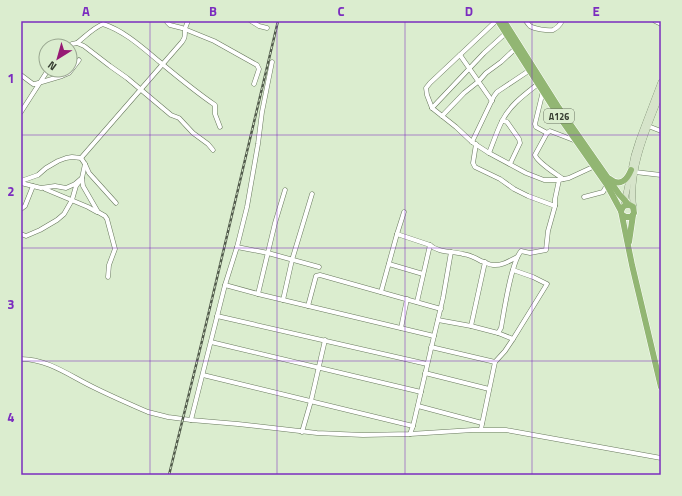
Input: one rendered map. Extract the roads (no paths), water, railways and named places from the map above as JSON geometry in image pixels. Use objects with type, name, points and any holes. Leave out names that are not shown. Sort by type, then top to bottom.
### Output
[{"type":"highway","name":"A126","points":[[497,21],[516,48],[542,91],[624,207]]},
{"type":"highway","name":"A126","points":[[504,21],[556,103],[605,173],[624,207],[632,265],[661,387]]},
{"type":"highway","points":[[605,173],[612,181],[618,182],[623,181],[633,171]]},
{"type":"highway","name":"A126","points":[[624,207],[631,206],[633,212],[629,245]]},
{"type":"highway","points":[[624,207],[626,218],[631,217],[633,212]]},
{"type":"main road","points":[[633,212],[634,156],[661,82]]},
{"type":"main road","points":[[624,207],[633,171],[661,93]]},
{"type":"street","points":[[166,21],[214,42],[257,65],[259,69],[254,84]]},
{"type":"street","points":[[81,158],[184,39],[188,21]]},
{"type":"street","points":[[251,21],[267,28]]},
{"type":"street","points":[[497,21],[426,88],[432,108],[474,143],[489,153],[526,173],[544,180],[561,180],[569,178],[594,166]]},
{"type":"street","points":[[526,21],[533,28],[550,30],[557,27],[562,21]]},
{"type":"street","points":[[655,21],[661,24]]},
{"type":"street","points":[[78,41],[103,24],[118,30],[215,105],[215,114],[220,127]]},
{"type":"street","points":[[432,108],[484,52],[506,33]]},
{"type":"street","points":[[78,43],[127,78],[171,115],[179,118],[193,134],[208,144],[213,150]]},
{"type":"street","points":[[442,116],[464,93],[516,48]]},
{"type":"street","points":[[460,55],[492,100]]},
{"type":"street","points":[[21,74],[33,84],[69,73],[79,60]]},
{"type":"street","points":[[191,420],[225,285],[237,247],[247,207],[262,112],[272,62]]},
{"type":"street","points":[[530,70],[497,92],[492,100],[474,143],[473,163],[475,167],[500,179],[528,196],[555,206]]},
{"type":"street","points":[[21,112],[43,78]]},
{"type":"street","points":[[489,153],[502,121],[511,107],[538,84]]},
{"type":"street","points":[[542,91],[535,124],[536,127],[547,133],[550,131],[577,142]]},
{"type":"street","points":[[502,121],[507,122],[519,139],[520,145],[510,164]]},
{"type":"street","points":[[648,126],[661,131]]},
{"type":"street","points":[[547,133],[535,156],[561,180]]},
{"type":"street","points":[[21,182],[38,175],[58,161],[72,157],[81,158],[89,173],[116,203]]},
{"type":"street","points":[[85,164],[82,178],[83,186],[98,212]]},
{"type":"street","points":[[633,171],[661,175]]},
{"type":"street","points":[[41,188],[55,186],[66,188],[75,184],[82,178]]},
{"type":"street","points":[[21,234],[26,236],[53,223],[64,214],[72,200],[76,186],[82,178]]},
{"type":"street","points":[[498,333],[501,328],[517,257],[521,251],[530,253],[546,250],[548,231],[561,180]]},
{"type":"street","points":[[21,182],[72,200],[105,216],[115,249],[109,266],[108,277]]},
{"type":"street","points":[[584,197],[603,192],[607,185]]},
{"type":"street","points":[[21,209],[26,206],[33,186]]},
{"type":"street","points":[[258,294],[285,190]]},
{"type":"street","points":[[283,300],[292,260],[312,194]]},
{"type":"street","points":[[381,292],[404,212]]},
{"type":"street","points":[[397,234],[430,245],[434,248],[463,254],[494,266],[505,264],[517,257]]},
{"type":"street","points":[[417,302],[430,245]]},
{"type":"street","points":[[237,247],[319,267]]},
{"type":"street","points":[[410,434],[441,309],[451,252]]},
{"type":"street","points":[[472,326],[485,262]]},
{"type":"street","points":[[389,264],[423,274]]},
{"type":"street","points":[[481,429],[495,362],[505,351],[548,284],[513,270]]},
{"type":"street","points":[[308,306],[316,276],[320,274],[441,309]]},
{"type":"street","points":[[225,285],[434,336]]},
{"type":"street","points":[[401,328],[407,299]]},
{"type":"street","points":[[217,316],[427,364]]},
{"type":"street","points":[[438,320],[472,326],[513,339]]},
{"type":"street","points":[[302,432],[311,401],[325,340]]},
{"type":"street","points":[[211,342],[421,392]]},
{"type":"street","points":[[431,347],[495,362]]},
{"type":"street","points":[[21,360],[35,360],[50,365],[148,412],[168,417],[302,432],[363,435],[410,434],[481,429],[506,430],[661,458]]},
{"type":"street","points":[[425,373],[489,389]]},
{"type":"street","points":[[203,375],[413,426]]},
{"type":"street","points":[[418,406],[482,423]]},
{"type":"railway","points":[[169,475],[278,21]]}]
